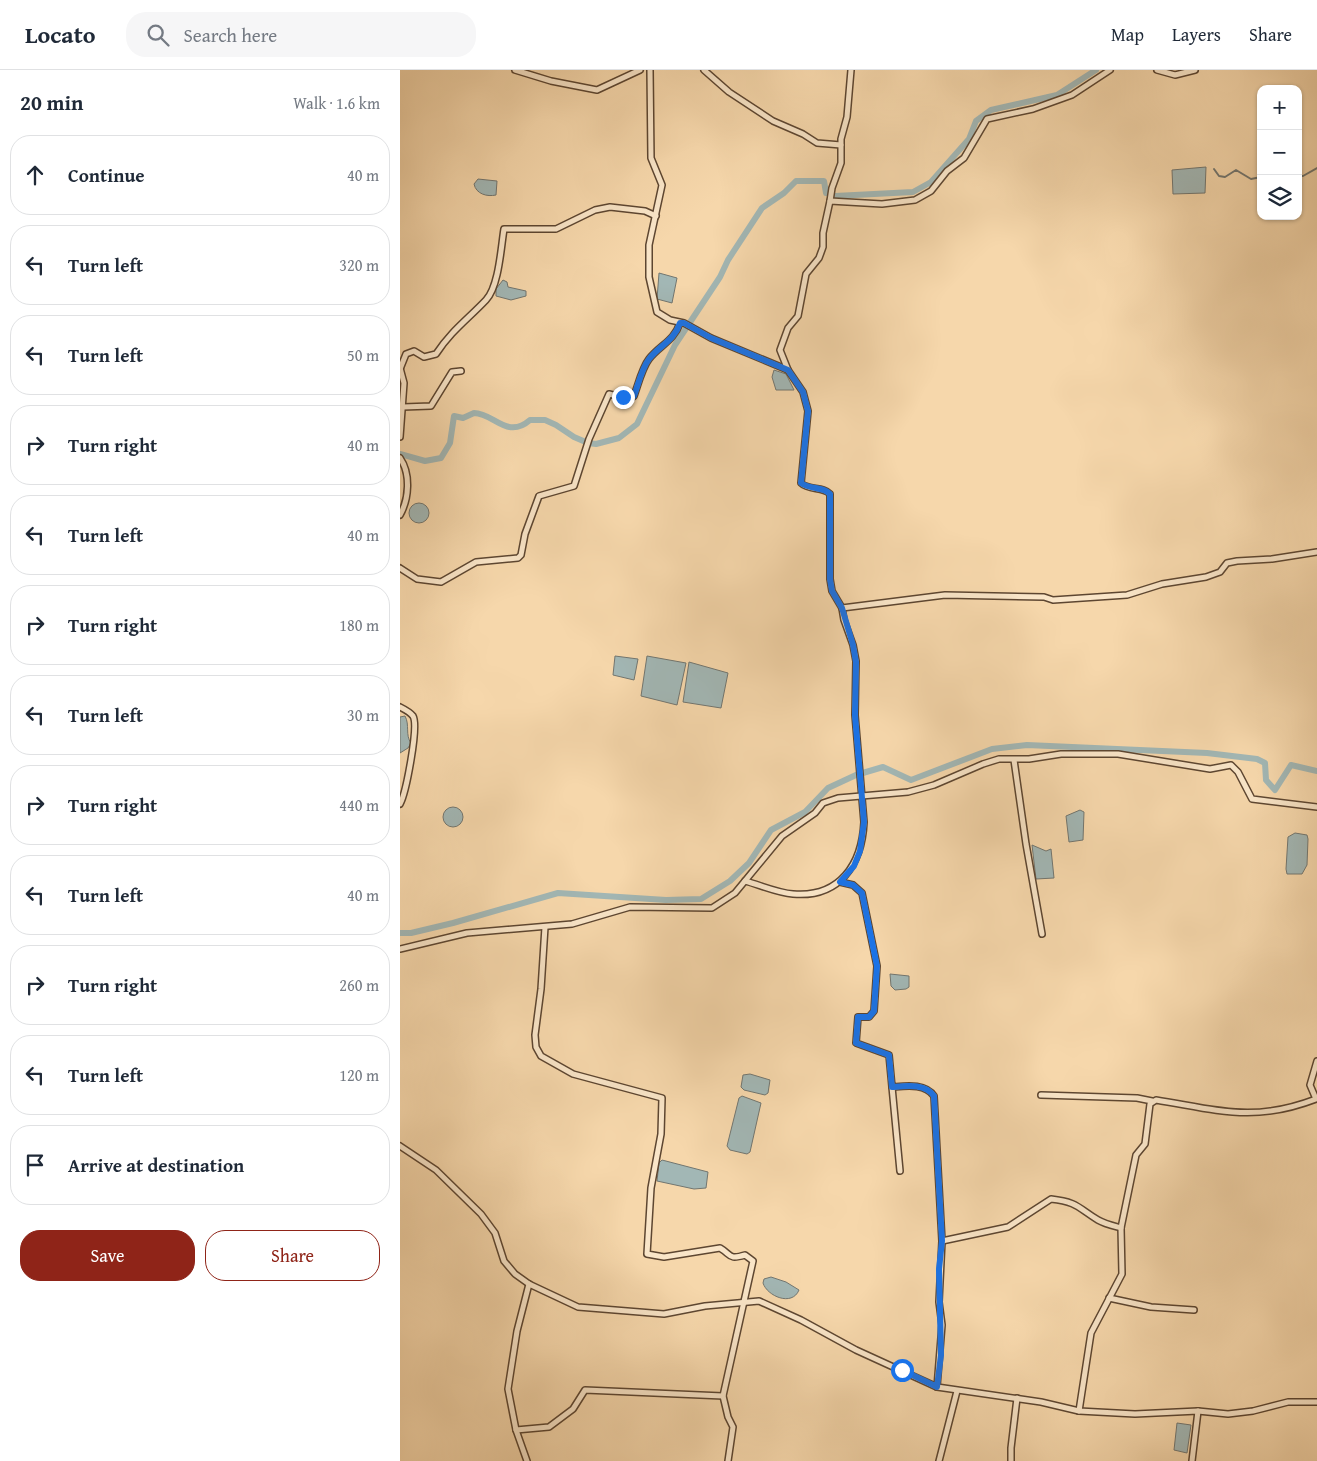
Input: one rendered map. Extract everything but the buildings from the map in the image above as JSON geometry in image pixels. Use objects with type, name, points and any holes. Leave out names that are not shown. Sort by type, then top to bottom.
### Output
[{"type":"street","points":[[515,70],[551,81],[597,90],[640,70]]},
{"type":"street","points":[[650,70],[651,158],[662,185],[650,244],[649,277],[657,312],[670,320],[788,370]]},
{"type":"street","points":[[704,70],[729,92],[773,121],[803,134],[817,143],[826,146],[840,145]]},
{"type":"street","points":[[745,881],[793,894],[820,891],[840,882],[854,866],[863,837],[863,795],[858,763],[855,715],[856,662],[842,608],[832,591],[830,579],[830,494],[827,490],[805,486],[801,483],[808,411],[803,392],[788,370],[780,350],[788,328],[798,316],[806,274],[819,258],[823,247],[823,233],[832,188],[841,163],[840,145],[850,91],[850,70]]},
{"type":"street","points":[[830,201],[882,204],[915,200],[931,191],[947,171],[964,158],[987,119],[1032,109],[1072,95],[1110,70]]},
{"type":"street","points":[[1157,70],[1175,75],[1195,70]]},
{"type":"street","points":[[400,437],[404,407],[404,383],[400,368],[406,354],[414,351],[424,357],[436,354],[445,340],[488,299],[494,281],[504,229],[556,230],[595,210],[610,207],[645,211],[656,216]]},
{"type":"street","points":[[400,568],[417,579],[441,582],[476,562],[518,558],[521,555],[532,511],[539,496],[574,486],[589,439],[609,394],[630,398],[634,396],[649,359],[669,342],[677,332],[680,323]]},
{"type":"street","points":[[404,407],[431,406],[452,372],[461,371]]},
{"type":"street","points":[[400,458],[405,464],[407,479],[406,505],[400,515]]},
{"type":"street","points":[[400,479],[407,479]]},
{"type":"street","points":[[842,608],[945,595],[1037,597],[1053,600],[1128,595],[1177,580],[1206,577],[1220,572],[1227,563],[1317,552]]},
{"type":"street","points":[[400,707],[412,716],[415,726],[414,743],[400,804]]},
{"type":"street","points":[[400,949],[467,933],[572,924],[630,906],[712,908],[735,893],[782,836],[815,813],[823,803],[838,798],[908,792],[934,785],[999,759],[1014,760],[1061,754],[1118,754],[1198,768],[1210,769],[1232,765],[1238,772],[1252,799],[1317,807]]},
{"type":"street","points":[[1014,760],[1042,934]]},
{"type":"street","points":[[840,882],[853,885],[862,893],[877,966],[874,1011],[869,1017],[858,1017],[856,1043],[889,1055],[900,1171]]},
{"type":"street","points":[[545,927],[541,989],[535,1035],[536,1047],[540,1056],[573,1074],[660,1095],[661,1134],[651,1188],[647,1254],[664,1257],[720,1248],[734,1258],[745,1255],[753,1261],[723,1396],[733,1428],[728,1461]]},
{"type":"street","points":[[1317,1062],[1310,1085],[1317,1106]]},
{"type":"street","points":[[892,1087],[910,1086],[922,1088],[930,1090],[934,1096],[942,1241],[939,1277],[941,1355],[937,1387]]},
{"type":"street","points":[[1041,1094],[1137,1098],[1251,1114],[1262,1114],[1316,1099]]},
{"type":"street","points":[[1079,1411],[1091,1333],[1122,1274],[1121,1228],[1136,1154],[1145,1144],[1148,1109],[1152,1101]]},
{"type":"street","points":[[400,1146],[436,1170],[481,1214],[495,1233],[504,1262],[515,1274],[529,1284],[578,1307],[638,1314],[664,1314],[705,1306],[759,1301],[801,1320],[856,1350],[937,1387],[1016,1398],[1079,1411],[1135,1414],[1198,1411],[1228,1414],[1253,1411],[1288,1402],[1317,1402]]},
{"type":"street","points":[[942,1241],[1008,1228],[1051,1199],[1070,1202],[1084,1208],[1100,1221],[1121,1228]]},
{"type":"street","points":[[527,1461],[516,1430],[508,1389],[517,1331],[529,1284]]},
{"type":"street","points":[[1110,1298],[1151,1307],[1194,1310]]},
{"type":"street","points":[[516,1430],[549,1427],[573,1409],[585,1390],[723,1396]]},
{"type":"street","points":[[939,1461],[957,1391]]},
{"type":"street","points":[[1012,1461],[1011,1448],[1016,1398]]},
{"type":"street","points":[[1192,1461],[1198,1411]]},
{"type":"shaded area","points":[[1206,167],[1205,193],[1173,194],[1172,170]]},
{"type":"shaded area","points":[[478,179],[497,181],[496,195],[489,196],[479,192],[474,184]]},
{"type":"shaded area","points":[[659,273],[677,278],[672,303],[657,299]]},
{"type":"shaded area","points":[[503,280],[507,282],[508,287],[526,291],[526,296],[511,300],[496,296],[496,289]]},
{"type":"shaded area","points":[[774,370],[786,374],[794,390],[776,390],[772,377]]},
{"type":"shaded area","points":[[415,503],[423,503],[429,509],[429,517],[423,523],[415,523],[409,517],[409,509]]},
{"type":"shaded area","points":[[615,656],[638,659],[634,680],[613,675]]},
{"type":"shaded area","points":[[647,656],[686,663],[677,705],[641,696]]},
{"type":"shaded area","points":[[689,662],[728,673],[721,708],[683,702]]},
{"type":"shaded area","points":[[405,716],[408,737],[411,743],[408,748],[400,753],[400,717]]},
{"type":"shaded area","points":[[449,807],[457,807],[463,813],[463,821],[457,827],[449,827],[443,821],[443,813]]},
{"type":"shaded area","points":[[1080,810],[1084,812],[1083,840],[1069,842],[1066,816]]},
{"type":"shaded area","points":[[1295,833],[1307,835],[1307,865],[1302,874],[1287,874],[1288,837]]},
{"type":"shaded area","points":[[1032,845],[1046,851],[1051,849],[1054,878],[1036,879]]},
{"type":"shaded area","points":[[890,974],[909,976],[909,987],[895,990],[891,986]]},
{"type":"shaded area","points":[[750,1074],[770,1080],[768,1093],[765,1095],[744,1090],[741,1087],[743,1075]]},
{"type":"shaded area","points":[[742,1096],[761,1103],[750,1152],[747,1154],[730,1150],[727,1146],[739,1098]]},
{"type":"shaded area","points":[[662,1160],[708,1172],[706,1188],[694,1189],[657,1181],[659,1163]]},
{"type":"shaded area","points":[[771,1277],[786,1282],[799,1290],[791,1298],[780,1298],[765,1288],[764,1279]]},
{"type":"shaded area","points":[[1177,1423],[1191,1425],[1187,1453],[1174,1450]]},
{"type":"waterway","points":[[835,196],[913,192],[931,182],[969,139],[976,121],[991,110],[1057,95],[1096,70]]},
{"type":"waterway","points":[[1302,176],[1317,168]]},
{"type":"waterway","points":[[1214,169],[1219,176],[1225,177],[1236,170],[1251,179],[1257,178]]},
{"type":"waterway","points":[[400,454],[425,461],[441,458],[450,443],[454,416],[463,418],[474,413],[481,414],[507,427],[522,425],[530,420],[545,420],[588,443],[596,444],[619,438],[637,424],[675,345],[720,277],[728,260],[762,208],[784,193],[796,181],[824,181],[826,193]]},
{"type":"waterway","points":[[400,933],[411,933],[453,923],[558,893],[666,900],[701,899],[730,881],[749,863],[771,830],[805,812],[828,788],[856,775],[883,767],[911,780],[992,749],[1027,745],[1207,753],[1257,759],[1265,763],[1266,780],[1275,790],[1291,765],[1317,771]]},
{"type":"route","points":[[623,397],[630,398],[634,396],[649,359],[669,342],[677,332],[680,323],[684,323],[711,338],[735,346],[788,370],[803,392],[808,411],[801,483],[805,486],[827,490],[830,494],[832,526],[830,579],[832,591],[842,608],[856,662],[855,715],[858,763],[863,795],[863,837],[854,866],[840,882],[853,885],[862,893],[877,966],[874,1011],[869,1017],[858,1017],[856,1043],[889,1055],[891,1059],[892,1087],[910,1086],[922,1088],[930,1090],[934,1096],[934,1125],[940,1182],[942,1241],[939,1269],[939,1302],[942,1325],[941,1355],[937,1387],[902,1370]]}]
